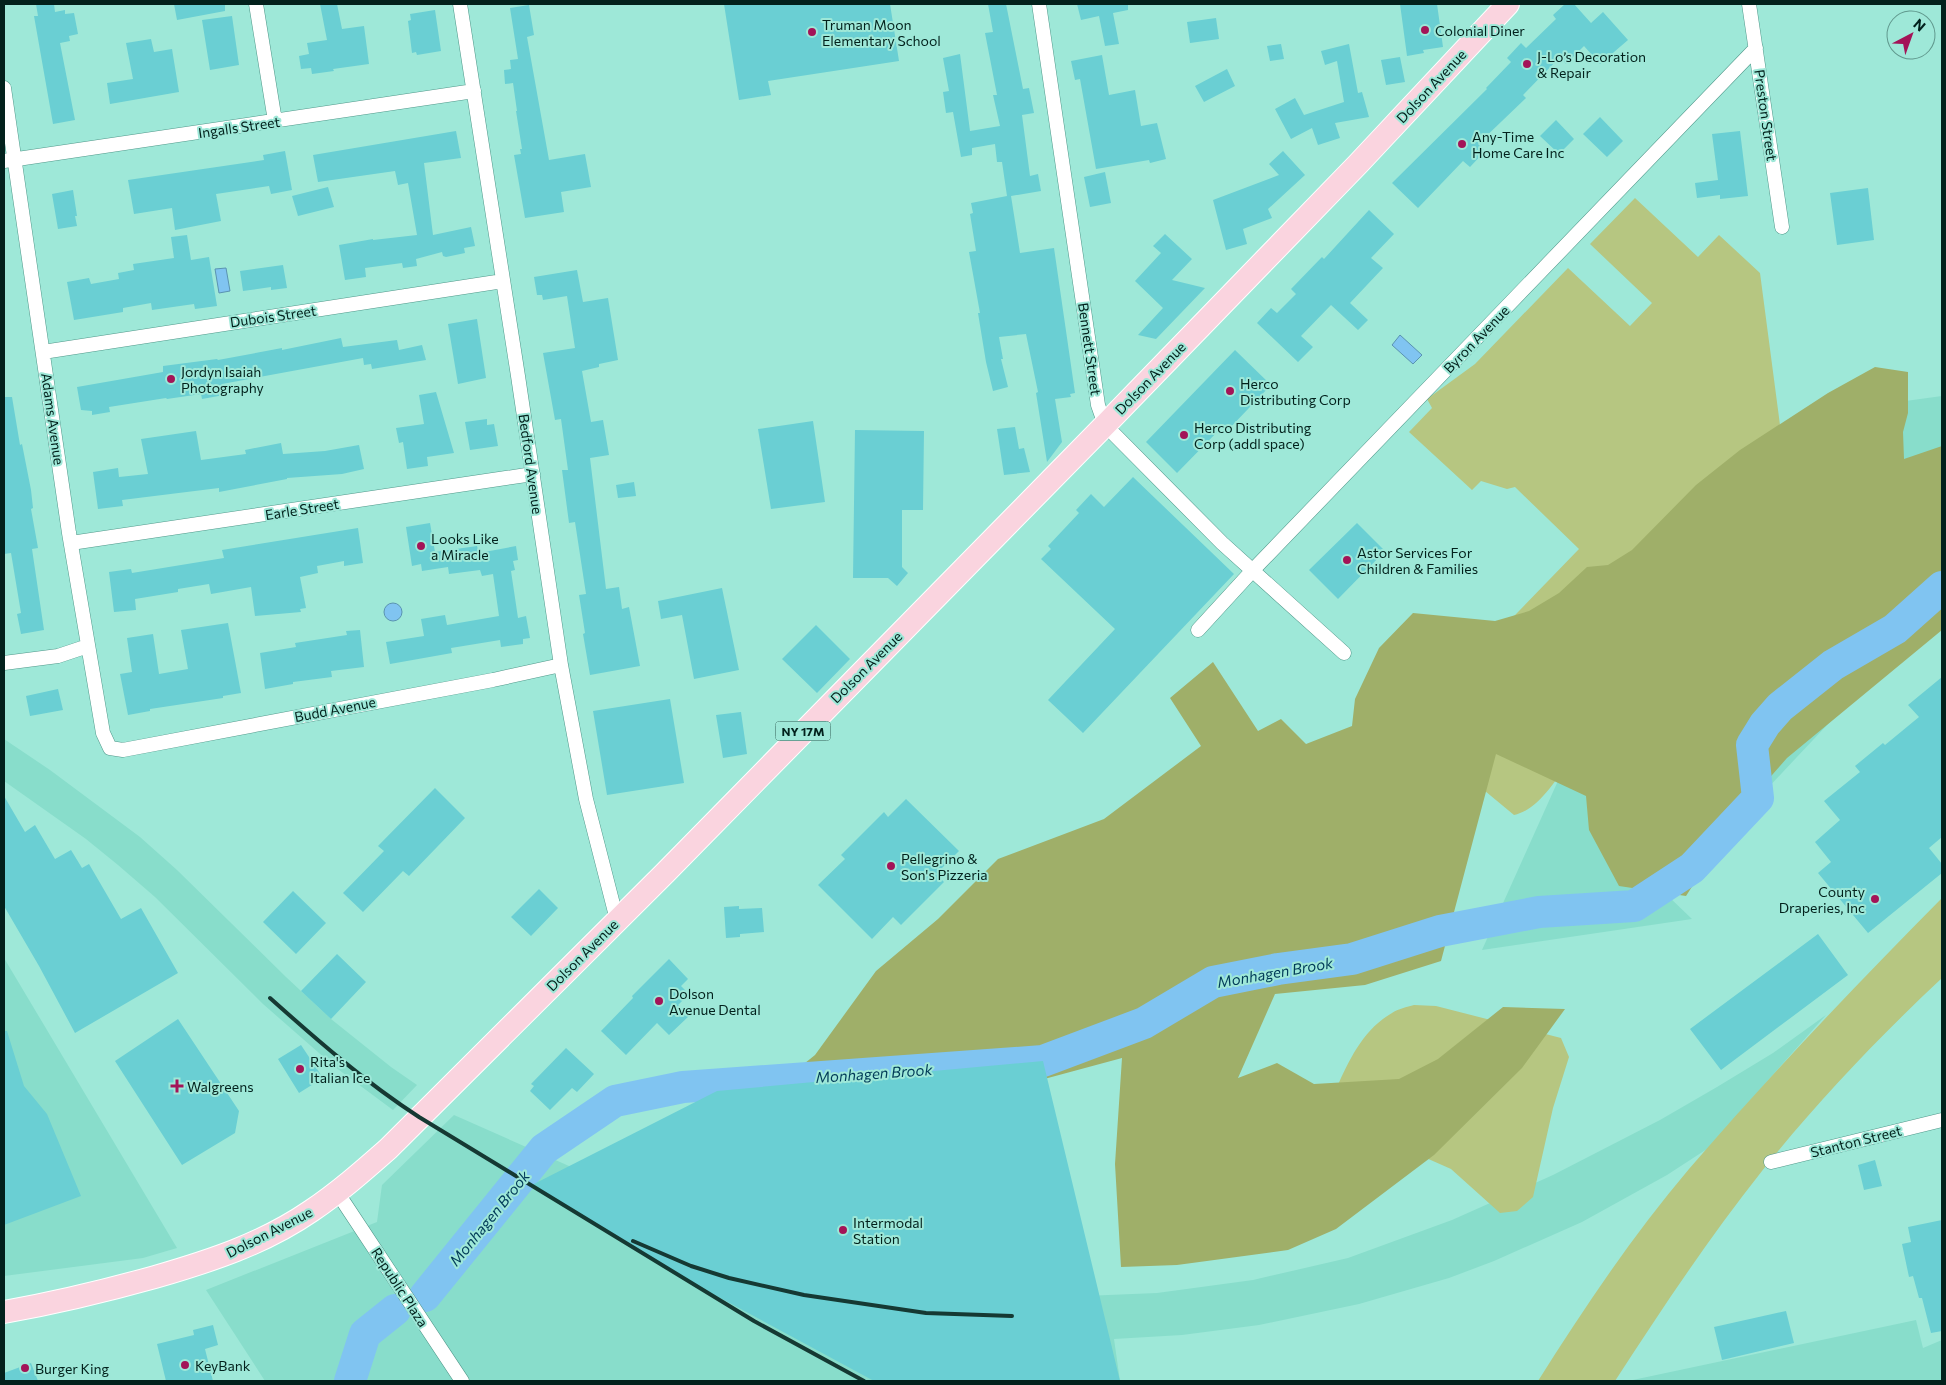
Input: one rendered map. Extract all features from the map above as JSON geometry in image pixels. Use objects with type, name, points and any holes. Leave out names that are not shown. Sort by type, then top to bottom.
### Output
[{"type":"main road","name":"Dolson Avenue","points":[[4,1312],[125,1286],[214,1260],[250,1245],[311,1212],[388,1149],[617,920],[1105,425],[1358,164],[1508,4]]},
{"type":"street","points":[[256,4],[275,122]]},
{"type":"street","name":"Bedford Avenue","points":[[460,4],[504,281],[560,665],[586,799],[617,920]]},
{"type":"street","name":"Bennett Street","points":[[1039,4],[1098,405],[1105,425],[1222,543],[1344,653]]},
{"type":"street","name":"Preston Street","points":[[1750,4],[1782,226]]},
{"type":"street","name":"Byron Avenue","points":[[1198,630],[1253,570],[1756,48]]},
{"type":"street","name":"Adams Avenue","points":[[4,88],[9,160],[42,352],[88,646],[103,733],[110,748]]},
{"type":"street","name":"Ingalls Street","points":[[9,160],[474,91]]},
{"type":"street","name":"Dubois Street","points":[[42,352],[504,281]]},
{"type":"street","name":"Earle Street","points":[[71,543],[532,474]]},
{"type":"street","points":[[4,663],[58,656],[88,646]]},
{"type":"street","name":"Budd Avenue","points":[[110,748],[123,750],[494,680],[560,665]]},
{"type":"street","name":"Stanton Street","points":[[1771,1162],[1942,1120]]},
{"type":"street","name":"Republic Plaza","points":[[337,1192],[462,1381]]},
{"type":"shaded area","points":[[1635,198],[1698,257],[1719,235],[1760,273],[1798,562],[1487,644],[1579,549],[1515,487],[1507,489],[1481,481],[1472,490],[1409,432],[1432,408],[1427,399],[1475,364],[1568,268],[1630,326],[1652,303],[1590,244]]},
{"type":"shaded area","points":[[1875,367],[1908,372],[1908,413],[1903,432],[1904,459],[1942,446],[1942,630],[1787,758],[1742,809],[1686,896],[1619,886],[1589,830],[1586,796],[1496,754],[1441,961],[1365,985],[1275,994],[1238,1078],[1277,1063],[1314,1084],[1399,1079],[1438,1059],[1503,1007],[1565,1009],[1522,1068],[1434,1155],[1336,1229],[1288,1250],[1177,1265],[1121,1267],[1115,1164],[1122,1058],[1022,1085],[750,1090],[779,1084],[815,1055],[876,971],[938,919],[998,859],[1104,819],[1201,746],[1170,698],[1213,662],[1258,731],[1281,719],[1306,744],[1352,726],[1355,699],[1379,648],[1413,613],[1495,621],[1529,611],[1559,593],[1587,567],[1608,565],[1632,550],[1696,485],[1740,450],[1828,393]]},
{"type":"shaded area","points":[[1942,396],[1942,603],[1667,895],[1692,919],[1482,950],[1619,645],[1818,413]]},
{"type":"shaded area","points":[[1380,704],[1569,761],[1539,801],[1523,812],[1514,815]]},
{"type":"shaded area","points":[[4,739],[50,770],[140,837],[177,870],[331,1019],[391,1067],[417,1085],[393,1110],[335,1067],[263,1004],[155,897],[118,865],[86,839],[4,781]]},
{"type":"shaded area","points":[[1942,898],[1942,978],[1849,1071],[1804,1120],[1762,1171],[1686,1274],[1615,1381],[1538,1381],[1610,1272],[1668,1194],[1750,1099]]},
{"type":"shaded area","points":[[4,958],[177,1248],[143,1258],[4,1276]]},
{"type":"shaded area","points":[[1414,1005],[1436,1006],[1561,1038],[1569,1057],[1553,1108],[1533,1197],[1517,1211],[1500,1213],[1451,1169],[1363,1130],[1337,1087],[1359,1045],[1373,1027],[1394,1012]]},
{"type":"shaded area","points":[[1826,1015],[1707,1149],[1667,1175],[1582,1222],[1494,1261],[1449,1278],[1359,1304],[1259,1325],[1182,1335],[1114,1339],[1120,1381],[265,1381],[206,1290],[377,1222],[382,1185],[454,1115],[727,1236],[1060,1297],[1157,1293],[1253,1280],[1348,1258],[1452,1220],[1553,1175],[1660,1120],[1717,1087],[1773,1053]]},
{"type":"shaded area","points":[[1916,1320],[1923,1348],[1942,1340],[1942,1381],[1628,1381]]},
{"type":"water","points":[[226,268],[230,291],[219,293],[215,269]]},
{"type":"water","points":[[1400,335],[1422,355],[1413,364],[1392,345]]},
{"type":"water","points":[[389,603],[397,603],[402,608],[400,619],[389,621],[384,616],[384,608]]},
{"type":"building","points":[[36,4],[54,4],[55,12],[65,10],[65,14],[74,13],[78,34],[69,36],[70,41],[60,43],[75,120],[53,124],[34,16],[38,16]]},
{"type":"building","points":[[174,4],[225,4],[225,11],[177,20]]},
{"type":"building","points":[[320,4],[337,4],[342,29],[364,26],[369,64],[312,74],[311,68],[301,69],[299,56],[309,54],[307,43],[327,40]]},
{"type":"building","name":"Truman Moon Elementary School","points":[[724,4],[890,4],[899,61],[768,81],[771,95],[739,100]]},
{"type":"building","points":[[988,4],[1006,4],[1023,89],[1029,88],[1034,113],[1022,115],[1030,176],[1038,174],[1041,191],[1011,196],[1020,253],[1054,248],[1075,393],[1070,394],[1071,397],[1055,399],[1062,442],[1047,462],[1036,393],[1038,392],[1026,334],[999,337],[1003,359],[1001,359],[1008,387],[993,391],[978,313],[980,313],[969,252],[976,251],[970,214],[973,213],[971,203],[1007,196],[1002,162],[997,162],[995,144],[972,148],[972,155],[961,157],[953,112],[946,113],[943,92],[949,91],[943,58],[960,54],[970,131],[1000,126],[993,95],[997,95],[985,33],[993,32]]},
{"type":"building","points":[[1077,4],[1128,4],[1128,10],[1113,13],[1119,44],[1105,46],[1099,16],[1081,20]]},
{"type":"building","name":"Colonial Diner","points":[[1400,4],[1437,4],[1443,47],[1423,50],[1424,53],[1407,56]]},
{"type":"building","points":[[1565,4],[1574,4],[1591,23],[1603,12],[1628,40],[1600,64],[1584,46],[1566,64],[1560,57],[1523,95],[1526,98],[1478,144],[1485,151],[1470,167],[1463,161],[1418,208],[1392,183],[1487,89],[1511,62],[1507,58],[1521,43],[1526,48],[1556,19],[1553,15]]},
{"type":"building","points":[[529,5],[534,35],[527,37],[549,160],[585,154],[591,187],[561,192],[564,212],[525,218],[514,155],[521,154],[520,149],[522,149],[517,111],[513,83],[505,84],[504,70],[511,69],[510,60],[518,59],[510,8]]},
{"type":"building","points":[[435,10],[441,51],[417,55],[416,52],[412,53],[408,21],[411,20],[410,14]]},
{"type":"building","points":[[232,16],[239,65],[210,70],[202,20]]},
{"type":"building","points":[[1216,18],[1219,39],[1190,43],[1187,22]]},
{"type":"building","points":[[151,39],[154,52],[172,49],[179,92],[110,104],[107,83],[133,79],[126,43]]},
{"type":"building","points":[[1281,44],[1284,59],[1270,61],[1267,46]]},
{"type":"building","points":[[1349,44],[1358,93],[1362,92],[1369,117],[1335,123],[1340,138],[1318,145],[1312,128],[1291,139],[1275,109],[1295,98],[1304,115],[1344,102],[1337,61],[1325,65],[1321,51]]},
{"type":"building","points":[[1102,55],[1109,95],[1135,90],[1141,126],[1157,123],[1166,159],[1150,163],[1149,160],[1096,169],[1080,79],[1075,80],[1071,61]]},
{"type":"building","points":[[1400,57],[1405,82],[1386,85],[1381,60]]},
{"type":"building","points":[[1227,69],[1235,86],[1204,102],[1195,86]]},
{"type":"building","points":[[1600,117],[1623,141],[1607,157],[1583,134]]},
{"type":"building","points":[[1556,120],[1574,139],[1559,154],[1540,136]]},
{"type":"building","points":[[456,131],[461,158],[424,163],[433,235],[471,227],[475,246],[464,248],[465,253],[446,257],[443,256],[442,252],[416,259],[417,266],[403,268],[402,263],[365,268],[366,277],[345,280],[339,245],[373,239],[417,235],[408,183],[398,185],[395,171],[318,182],[313,155]]},
{"type":"building","points":[[1740,131],[1748,196],[1720,199],[1720,195],[1697,198],[1695,183],[1718,180],[1712,134]]},
{"type":"building","points":[[285,151],[292,190],[271,194],[269,186],[216,194],[221,221],[175,230],[172,208],[134,214],[128,180],[264,160],[263,155]]},
{"type":"building","points":[[1283,151],[1305,175],[1268,209],[1272,218],[1243,229],[1247,244],[1226,250],[1213,200],[1279,175],[1269,164]]},
{"type":"building","points":[[1105,172],[1111,203],[1090,207],[1084,177]]},
{"type":"building","points":[[328,187],[334,207],[298,216],[292,196]]},
{"type":"building","points":[[1868,188],[1874,240],[1837,245],[1830,193]]},
{"type":"building","points":[[73,190],[77,226],[58,229],[52,194]]},
{"type":"building","points":[[1369,210],[1394,234],[1371,258],[1383,268],[1350,303],[1368,320],[1358,330],[1331,305],[1301,336],[1313,347],[1298,362],[1257,323],[1271,308],[1277,313],[1296,294],[1291,289],[1322,257],[1324,259]]},
{"type":"building","points":[[1165,234],[1192,259],[1172,280],[1205,288],[1156,339],[1138,335],[1163,308],[1135,281],[1161,253],[1153,246]]},
{"type":"building","points":[[187,235],[191,260],[209,257],[217,306],[195,309],[194,304],[152,310],[151,303],[123,308],[123,312],[74,320],[67,282],[89,278],[91,284],[119,279],[118,273],[134,270],[133,264],[174,258],[171,237]]},
{"type":"building","points":[[283,265],[287,288],[271,290],[271,287],[243,291],[240,271]]},
{"type":"building","points":[[577,270],[583,302],[608,298],[618,360],[599,364],[599,367],[582,371],[591,422],[603,420],[609,455],[590,458],[606,589],[619,587],[622,609],[629,607],[640,666],[590,675],[579,595],[586,594],[575,522],[569,523],[562,470],[568,470],[561,419],[555,420],[543,353],[575,348],[567,296],[543,300],[542,295],[537,295],[534,277]]},
{"type":"building","points":[[477,319],[486,378],[458,384],[448,324]]},
{"type":"building","points":[[341,338],[343,347],[397,340],[399,350],[422,345],[426,360],[372,369],[371,364],[364,365],[363,358],[222,384],[224,395],[202,399],[201,394],[166,398],[109,407],[110,412],[92,415],[92,411],[81,410],[77,387],[163,372],[163,366],[218,360],[282,348],[282,350]]},
{"type":"building","points":[[1235,350],[1271,385],[1226,432],[1222,427],[1177,473],[1146,442]]},
{"type":"building","points":[[436,392],[454,453],[427,457],[428,466],[407,469],[403,442],[399,443],[396,428],[424,424],[419,395]]},
{"type":"building","points":[[4,397],[12,397],[20,445],[22,444],[31,490],[33,508],[31,509],[38,548],[32,549],[44,630],[21,634],[17,614],[21,613],[11,553],[4,554]]},
{"type":"building","points":[[487,419],[487,425],[494,424],[498,446],[470,450],[465,422]]},
{"type":"building","points":[[813,421],[825,502],[771,509],[758,429]]},
{"type":"building","points":[[1015,427],[1019,449],[1024,448],[1030,472],[1004,475],[997,429]]},
{"type":"building","points":[[855,430],[924,431],[923,510],[902,510],[902,567],[908,573],[897,586],[888,578],[853,578]]},
{"type":"building","points":[[196,431],[201,460],[246,454],[245,450],[281,443],[283,454],[325,451],[359,445],[364,469],[342,474],[287,478],[219,492],[219,488],[122,500],[123,506],[98,509],[93,472],[118,468],[119,477],[148,474],[141,439]]},
{"type":"building","points":[[1133,477],[1234,574],[1083,733],[1048,700],[1115,629],[1041,559],[1051,549],[1048,546],[1079,513],[1076,510],[1091,494],[1104,507]]},
{"type":"building","points":[[634,482],[636,496],[618,498],[616,485]]},
{"type":"building","points":[[430,523],[435,552],[477,546],[479,553],[516,546],[518,560],[513,561],[515,570],[511,571],[518,618],[526,616],[530,638],[523,639],[523,644],[501,647],[500,640],[451,648],[452,653],[390,664],[386,642],[424,636],[421,619],[445,615],[447,625],[499,616],[493,574],[482,576],[480,570],[449,574],[448,567],[422,571],[421,564],[412,566],[406,527]]},
{"type":"building","name":"Astor Services For Children & Families","points":[[1357,523],[1385,551],[1338,599],[1309,570]]},
{"type":"building","points":[[358,528],[363,563],[344,566],[344,561],[317,566],[318,573],[300,577],[306,608],[300,609],[301,612],[255,616],[251,587],[211,594],[209,584],[178,589],[178,592],[135,599],[136,610],[114,612],[109,572],[131,569],[132,573],[224,558],[222,550]]},
{"type":"building","points":[[722,588],[739,670],[694,679],[682,615],[661,619],[658,601]]},
{"type":"building","points":[[228,623],[241,693],[223,696],[223,698],[150,709],[150,711],[128,715],[120,674],[132,672],[127,638],[153,634],[159,674],[188,669],[181,630]]},
{"type":"building","points":[[816,625],[850,659],[817,693],[782,659]]},
{"type":"building","points":[[360,630],[364,667],[331,671],[332,677],[293,682],[293,684],[265,689],[260,653],[296,647],[295,643],[347,635],[346,631]]},
{"type":"building","name":"County Draperies, Inc","points":[[1942,677],[1942,837],[1929,848],[1942,864],[1942,873],[1868,933],[1818,873],[1831,862],[1815,842],[1840,820],[1824,801],[1860,772],[1855,766],[1883,743],[1885,745],[1919,717],[1908,705]]},
{"type":"building","points":[[58,689],[63,710],[30,716],[26,696]]},
{"type":"building","points":[[670,699],[684,783],[607,795],[593,711]]},
{"type":"building","points":[[741,712],[747,754],[723,758],[716,715]]},
{"type":"building","points":[[435,788],[465,818],[409,876],[403,871],[363,912],[343,893],[384,851],[378,846]]},
{"type":"building","points":[[4,796],[25,832],[35,825],[55,859],[71,850],[82,868],[89,864],[121,919],[141,908],[178,973],[75,1033],[4,906]]},
{"type":"building","name":"Pellegrino & Son's Pizzeria","points":[[906,799],[959,851],[936,874],[944,882],[901,925],[893,917],[872,939],[818,885],[845,859],[841,855],[884,812],[888,817]]},
{"type":"building","points":[[539,889],[558,908],[531,936],[511,917]]},
{"type":"building","points":[[293,891],[326,923],[296,954],[263,922]]},
{"type":"building","points":[[739,906],[739,909],[762,908],[764,932],[740,934],[740,937],[726,938],[724,907]]},
{"type":"building","points":[[1818,934],[1848,975],[1721,1070],[1690,1029]]},
{"type":"building","points":[[337,954],[366,982],[331,1019],[301,991]]},
{"type":"building","points":[[669,959],[688,979],[681,986],[689,994],[678,1005],[689,1016],[669,1035],[657,1023],[626,1055],[601,1031]]},
{"type":"building","name":"Walgreens","points":[[178,1019],[239,1111],[235,1133],[182,1165],[115,1061]]},
{"type":"building","points":[[4,1031],[7,1031],[24,1086],[47,1114],[81,1196],[4,1225]]},
{"type":"building","name":"Rita's Italian Ice","points":[[301,1045],[323,1078],[299,1093],[278,1059]]},
{"type":"building","points":[[566,1048],[594,1074],[577,1092],[572,1088],[550,1110],[530,1091],[534,1086],[531,1084]]},
{"type":"building","name":"Intermodal Station","points":[[1043,1061],[1120,1381],[874,1381],[674,1273],[530,1186],[717,1091]]},
{"type":"building","points":[[1875,1160],[1882,1186],[1864,1190],[1858,1165]]},
{"type":"building","points":[[1942,1220],[1942,1331],[1931,1333],[1922,1298],[1919,1298],[1913,1276],[1909,1277],[1902,1244],[1911,1242],[1908,1227]]},
{"type":"building","points":[[1786,1311],[1794,1343],[1722,1360],[1714,1327]]},
{"type":"building","name":"KeyBank","points":[[213,1325],[218,1345],[205,1349],[213,1381],[166,1381],[157,1344],[194,1335],[193,1330]]},
{"type":"building","name":"Burger King","points":[[31,1363],[38,1381],[4,1381],[4,1373]]},
{"type":"waterway","name":"Monhagen Brook","points":[[425,1296],[544,1149],[615,1101],[683,1087],[1043,1061],[1144,1023],[1213,982],[1278,969],[1352,959],[1440,931],[1539,912],[1634,906],[1692,868],[1758,798],[1752,745],[1765,724],[1780,707],[1833,665],[1895,629],[1942,587]]},
{"type":"waterway","name":"Monhagen Brook","points":[[350,1381],[365,1334],[395,1310]]},
{"type":"railway","points":[[270,998],[361,1075],[419,1117],[754,1321],[864,1381]]},
{"type":"railway","points":[[633,1241],[691,1266],[729,1278],[804,1295],[926,1313],[1012,1316]]},
{"type":"place","name":"Colonial Diner","points":[[1425,30]]},
{"type":"place","name":"Truman Moon Elementary School","points":[[812,32]]},
{"type":"place","name":"J-Lo’s Decoration & Repair","points":[[1527,64]]},
{"type":"place","name":"Any-Time Home Care Inc","points":[[1462,144]]},
{"type":"place","name":"Jordyn Isaiah Photography","points":[[171,379]]},
{"type":"place","name":"Herco Distributing Corp","points":[[1230,391]]},
{"type":"place","name":"Herco Distributing Corp (addl space)","points":[[1184,435]]},
{"type":"place","name":"Looks Like a Miracle","points":[[421,546]]},
{"type":"place","name":"Astor Services For Children & Families","points":[[1347,560]]},
{"type":"place","name":"Pellegrino & Son's Pizzeria","points":[[891,866]]},
{"type":"place","name":"County Draperies, Inc","points":[[1875,899]]},
{"type":"place","name":"Dolson Avenue Dental","points":[[659,1001]]},
{"type":"place","name":"Rita's Italian Ice","points":[[300,1069]]},
{"type":"place","name":"Walgreens","points":[[177,1086]]},
{"type":"place","name":"Intermodal Station","points":[[843,1230]]},
{"type":"place","name":"KeyBank","points":[[185,1365]]},
{"type":"place","name":"Burger King","points":[[25,1368]]}]
